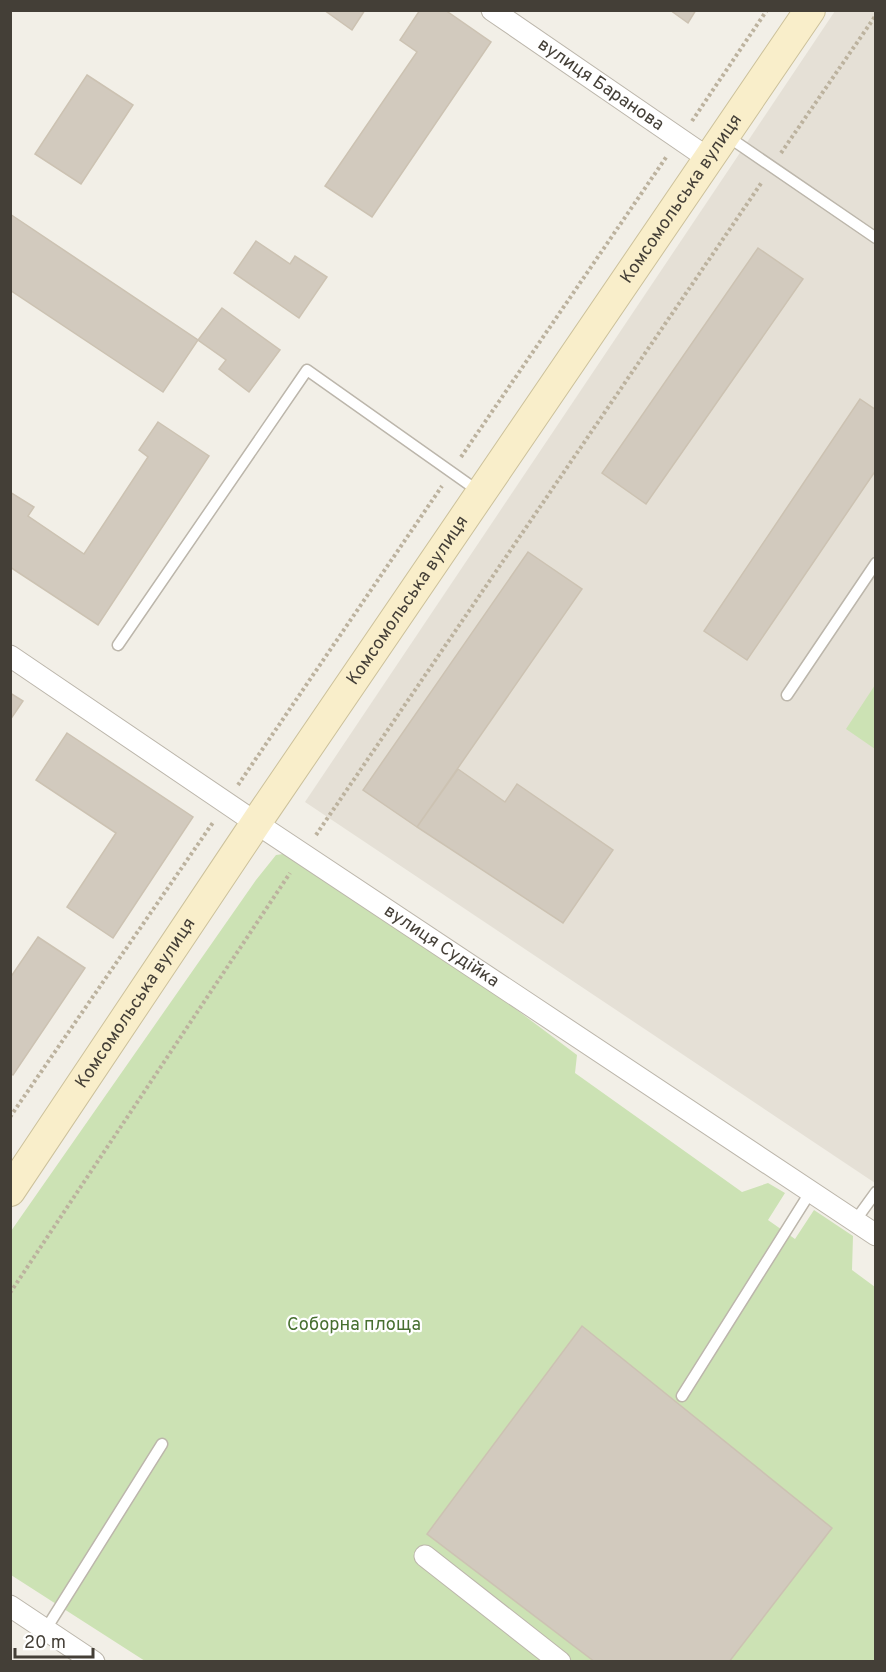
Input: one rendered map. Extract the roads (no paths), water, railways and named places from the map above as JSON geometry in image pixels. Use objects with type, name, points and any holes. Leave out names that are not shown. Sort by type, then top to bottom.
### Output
[{"type":"street","name":"вулиця Баранова","points":[[492,10],[709,159]]},
{"type":"street","name":"Комсомольська вулиця","points":[[10,1191],[256,823],[810,10]]},
{"type":"street","name":"вулиця Судійка","points":[[10,656],[303,855],[876,1235]]},
{"type":"street","points":[[425,1556],[560,1662]]},
{"type":"street","points":[[10,1606],[94,1662]]},
{"type":"lane","points":[[725,135],[876,238]]},
{"type":"lane","points":[[118,645],[307,370],[481,493]]},
{"type":"lane","points":[[787,695],[876,563]]},
{"type":"lane","points":[[682,1396],[811,1191]]},
{"type":"lane","points":[[855,1221],[876,1192]]},
{"type":"lane","points":[[46,1629],[162,1444]]},
{"type":"park label","name":"Соборна площа","points":[[354,1325]]}]
